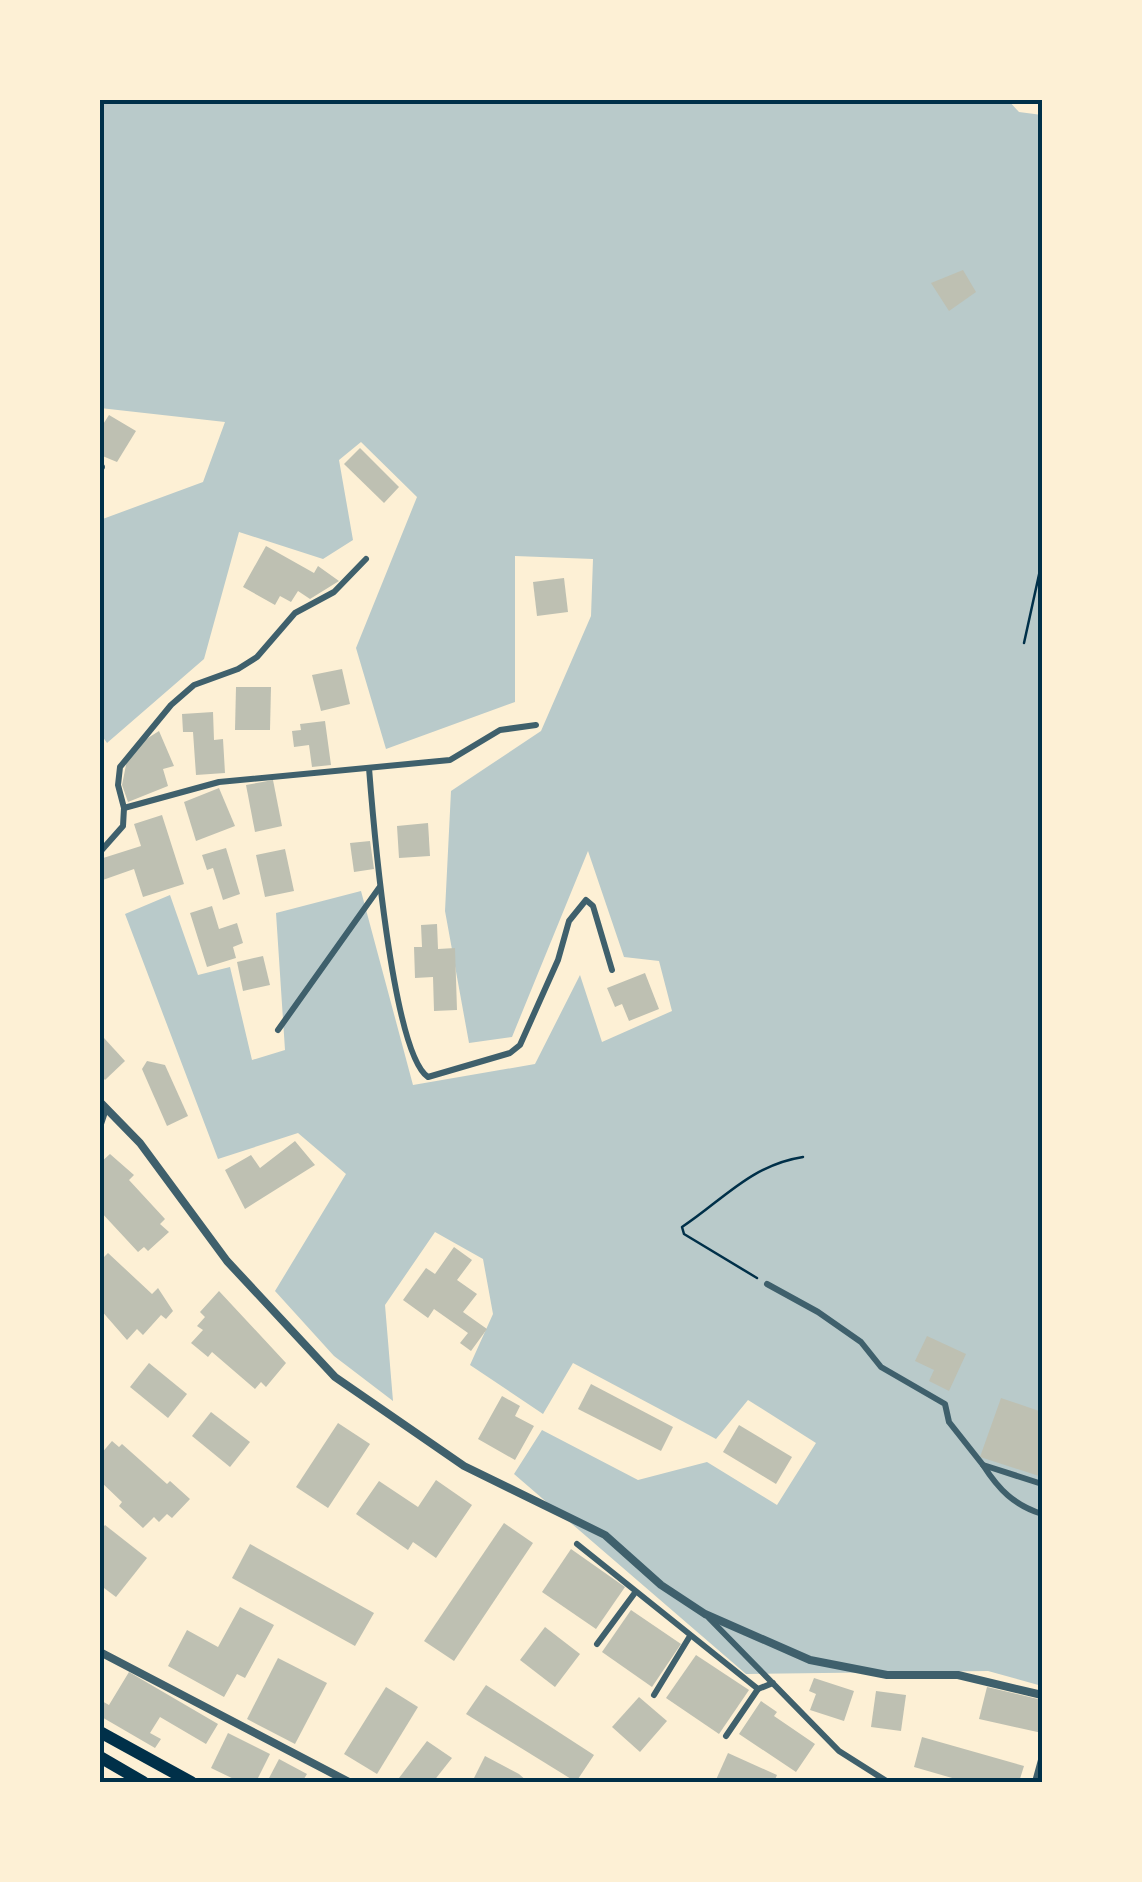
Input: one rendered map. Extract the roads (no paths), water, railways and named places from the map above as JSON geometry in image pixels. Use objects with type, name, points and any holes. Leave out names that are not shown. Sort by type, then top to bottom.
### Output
[{"type":"highway","points":[[100,1732],[191,1782]]},
{"type":"highway","points":[[100,1757],[144,1782]]},
{"type":"street","points":[[100,852],[122,826],[120,767],[171,704],[194,685],[257,657],[294,613],[334,592],[366,559]]},
{"type":"street","points":[[124,808],[218,782],[450,760],[500,730],[536,725]]},
{"type":"street","points":[[369,768],[379,888],[408,1040],[419,1071],[428,1077],[510,1053],[520,1045],[558,960],[569,920],[586,900],[593,906],[612,970]]},
{"type":"street","points":[[278,1030],[379,888]]},
{"type":"street","points":[[100,1127],[103,1105]]},
{"type":"street","points":[[103,1105],[140,1143],[227,1261],[335,1377],[464,1466],[606,1535],[661,1585],[705,1614],[810,1660],[887,1675],[958,1675],[1042,1694]]},
{"type":"street","points":[[767,1284],[818,1312],[860,1342],[881,1367],[945,1404],[948,1422],[997,1488],[1020,1507],[1042,1514]]},
{"type":"street","points":[[982,1465],[1042,1484]]},
{"type":"street","points":[[577,1544],[632,1584],[634,1594],[758,1689]]},
{"type":"street","points":[[597,1644],[634,1594]]},
{"type":"street","points":[[705,1614],[839,1751],[888,1782]]},
{"type":"street","points":[[654,1695],[690,1636]]},
{"type":"street","points":[[100,1652],[348,1782]]},
{"type":"street","points":[[726,1736],[758,1689],[773,1684]]},
{"type":"street","points":[[1036,1782],[1042,1760]]}]
